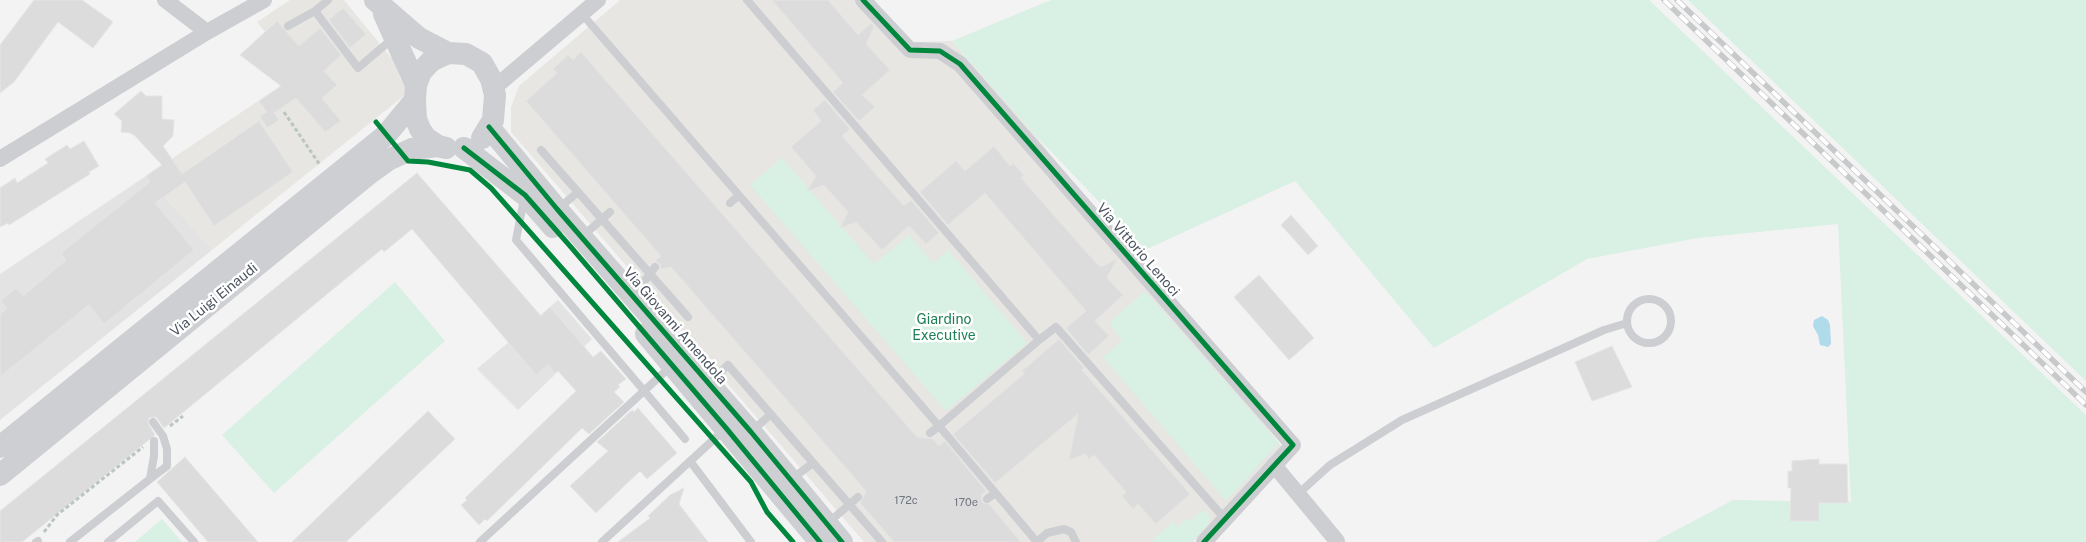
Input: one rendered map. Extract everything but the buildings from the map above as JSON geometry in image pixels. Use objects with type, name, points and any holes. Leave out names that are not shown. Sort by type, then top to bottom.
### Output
[{"type":"main road","points":[[377,2],[395,37],[416,93]]},
{"type":"main road","points":[[377,2],[418,38],[448,53],[466,54],[482,63],[494,88],[493,120],[482,139],[464,148],[452,150],[438,146],[426,138],[416,119],[416,93],[421,72],[431,61],[448,53]]},
{"type":"main road","name":"Via Luigi Einaudi","points":[[0,447],[386,134],[416,93]]},
{"type":"main road","name":"Via Giovanni Amendola","points":[[489,127],[557,209],[791,479],[824,532]]},
{"type":"main road","name":"Via Luigi Einaudi","points":[[0,475],[370,173],[388,160],[412,149],[438,146]]},
{"type":"main road","name":"Via Giovanni Amendola","points":[[464,148],[524,196],[726,428],[824,532],[842,542]]},
{"type":"street","points":[[164,0],[207,32]]},
{"type":"street","points":[[0,159],[207,32],[264,0]]},
{"type":"street","points":[[494,88],[598,0]]},
{"type":"street","name":"Via Vittorio Lenoci","points":[[863,0],[910,50],[940,51],[967,72],[1293,445],[1204,542]]},
{"type":"street","points":[[1274,465],[1337,541]]},
{"type":"lane","points":[[288,26],[315,11],[328,0]]},
{"type":"lane","points":[[747,0],[1039,340]]},
{"type":"lane","points":[[315,11],[358,68],[395,37]]},
{"type":"lane","points":[[582,14],[1037,542],[1047,533],[1064,529],[1071,532],[1076,542]]},
{"type":"lane","points":[[685,148],[692,142]]},
{"type":"lane","points":[[541,150],[688,317]]},
{"type":"lane","points":[[557,209],[578,192]]},
{"type":"lane","points":[[524,196],[516,240],[685,440]]},
{"type":"lane","points":[[730,203],[738,196]]},
{"type":"lane","points":[[582,237],[610,212]]},
{"type":"lane","points":[[633,296],[651,276],[655,267]]},
{"type":"lane","points":[[1650,300],[1663,305],[1670,317],[1670,324],[1664,337],[1652,343],[1644,343],[1632,336],[1627,323],[1630,309],[1636,304],[1650,300]]},
{"type":"lane","points":[[1298,494],[1330,465],[1402,420],[1604,330],[1627,323]]},
{"type":"lane","points":[[930,433],[1056,327],[1225,519]]},
{"type":"lane","points":[[480,542],[673,365]]},
{"type":"lane","points":[[709,383],[728,365],[882,542]]},
{"type":"lane","points":[[751,432],[771,414]]},
{"type":"lane","points":[[70,542],[167,466],[167,448],[163,436],[153,422]]},
{"type":"lane","points":[[602,542],[726,428]]},
{"type":"lane","points":[[150,443],[154,456],[150,479]]},
{"type":"lane","points":[[690,461],[751,542]]},
{"type":"lane","points":[[791,479],[813,462]]},
{"type":"lane","points":[[987,499],[995,493]]},
{"type":"lane","points":[[824,532],[858,496]]},
{"type":"lane","points":[[108,542],[158,501],[194,542]]},
{"type":"path","points":[[284,112],[323,170]]},
{"type":"path","points":[[168,428],[183,416]]},
{"type":"path","points":[[37,541],[57,515],[150,443]]},
{"type":"shaded area","points":[[290,0],[344,0],[393,60],[406,87],[406,94],[212,250],[146,176],[300,73],[257,22]]},
{"type":"shaded area","points":[[620,0],[874,0],[909,42],[952,41],[1036,136],[1282,447],[1193,542],[864,542],[511,132],[511,107],[519,86]]},
{"type":"shaded area","points":[[146,176],[212,250],[0,420],[0,274]]},
{"type":"shaded area","points":[[558,300],[592,339],[518,410],[477,369]]},
{"type":"green space","points":[[1051,0],[1649,0],[2086,415],[2086,542],[1654,542],[1733,500],[1851,502],[1838,224],[1698,238],[1587,259],[1434,348],[1295,181],[1145,250],[1036,136],[952,41]]},
{"type":"green space","points":[[1688,0],[2086,0],[2086,381]]},
{"type":"green space","name":"Giardino Executive","points":[[782,158],[874,264],[909,235],[933,263],[948,250],[1027,343],[946,411],[750,185]]},
{"type":"green space","points":[[395,282],[445,341],[274,493],[222,435]]},
{"type":"green space","points":[[1145,291],[1279,443],[1226,501],[1103,357],[1122,340],[1109,323]]},
{"type":"green space","points":[[1203,510],[1210,516],[1210,522],[1192,542],[1150,542],[1173,522],[1178,527],[1186,518],[1190,521]]},
{"type":"green space","points":[[162,519],[182,542],[135,542]]},
{"type":"water","points":[[1822,316],[1828,320],[1830,325],[1831,344],[1828,347],[1820,345],[1818,335],[1813,326],[1814,320]]},
{"type":"railway","points":[[1664,0],[2086,405]]},
{"type":"railway","points":[[1677,0],[2086,392]]},
{"type":"cycle path","points":[[863,0],[910,50],[940,51],[960,64],[1293,445],[1204,542]]},
{"type":"cycle path","points":[[376,122],[408,161],[428,162],[470,170],[491,188],[751,482],[767,512],[793,542]]},
{"type":"cycle path","points":[[489,127],[557,209],[751,432],[842,542]]},
{"type":"cycle path","points":[[464,148],[525,195],[726,428],[820,542]]}]
